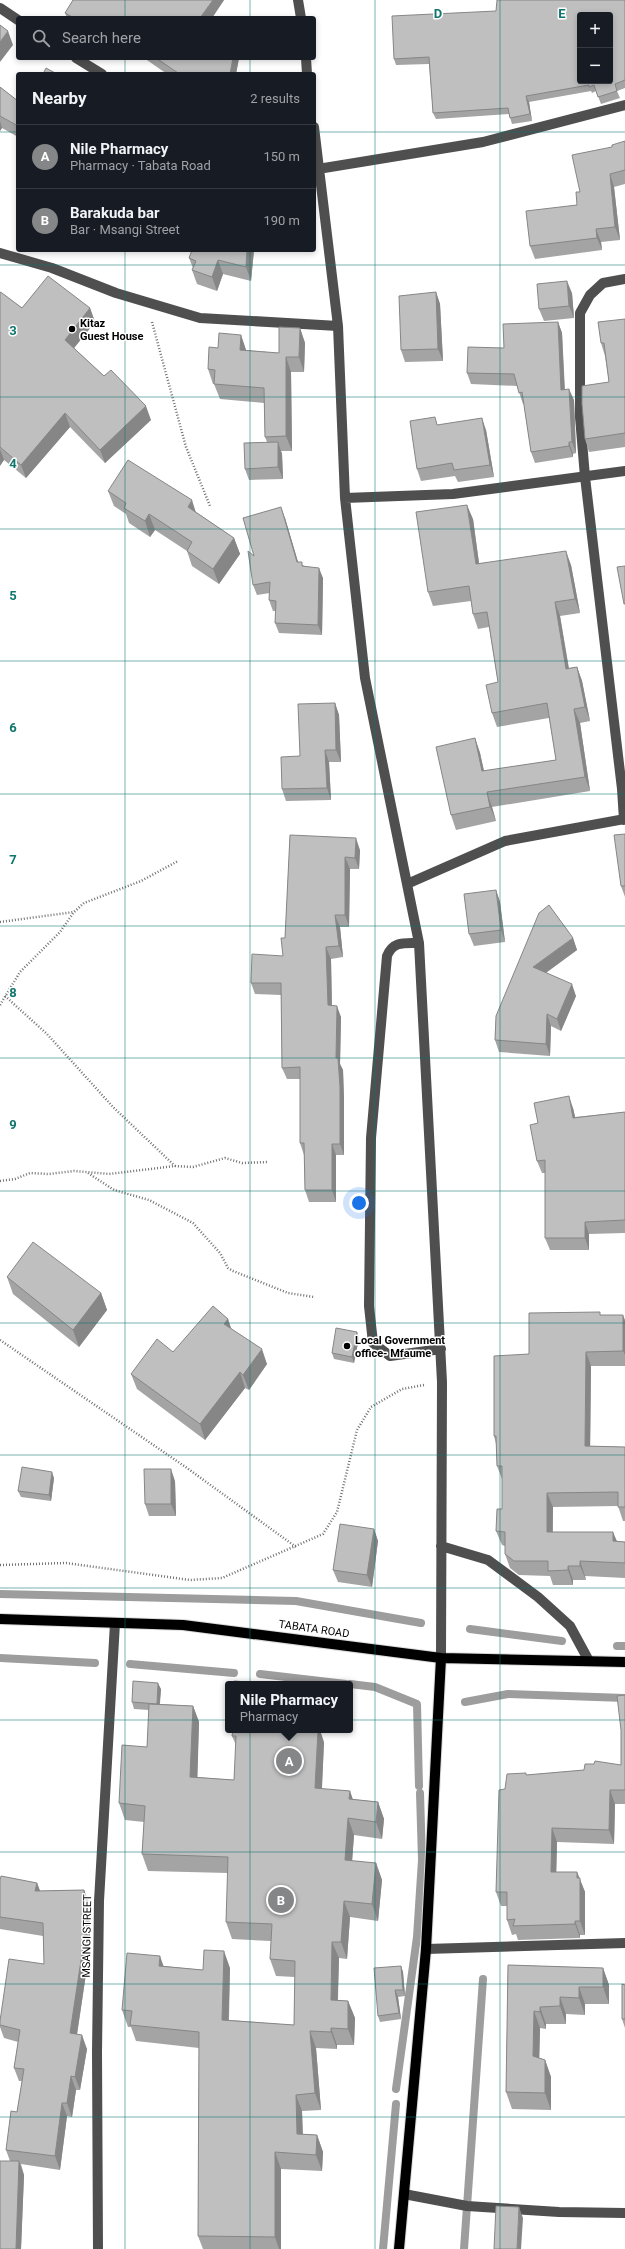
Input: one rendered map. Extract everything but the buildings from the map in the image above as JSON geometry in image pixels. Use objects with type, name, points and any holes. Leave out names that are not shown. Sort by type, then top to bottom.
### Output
[{"type":"main road","name":"TABATA ROAD","points":[[0,1619],[183,1625],[441,1658],[625,1662]]},
{"type":"main road","points":[[400,2249],[426,1949],[441,1658]]},
{"type":"street","points":[[298,0],[301,16]]},
{"type":"street","points":[[0,8],[16,19]]},
{"type":"street","points":[[79,60],[99,72]]},
{"type":"street","points":[[306,60],[308,72]]},
{"type":"street","points":[[318,169],[483,142],[625,105]]},
{"type":"street","points":[[316,150],[338,326],[345,498],[365,678],[419,943],[441,1349],[441,1658]]},
{"type":"street","points":[[0,253],[52,268],[116,293],[200,318],[338,326]]},
{"type":"street","points":[[407,884],[506,841],[624,820],[622,789],[585,477],[580,417],[580,313],[590,295],[603,283],[625,279]]},
{"type":"street","points":[[345,498],[453,494],[625,471]]},
{"type":"street","points":[[419,943],[397,943],[390,948],[387,956],[371,1138],[369,1306],[373,1343],[390,1356],[441,1349]]},
{"type":"street","points":[[442,1546],[488,1560],[538,1597],[570,1626],[589,1661]]},
{"type":"street","name":"MSANGI STREET","points":[[98,2249],[97,2052],[99,1901],[115,1623]]},
{"type":"street","points":[[426,1949],[625,1943]]},
{"type":"street","points":[[404,2194],[467,2206],[559,2212],[625,2213]]},
{"type":"path","points":[[147,302],[186,447],[210,506]]},
{"type":"path","points":[[0,1005],[20,972],[60,932],[74,912],[84,903],[141,881],[178,861]]},
{"type":"path","points":[[0,922],[74,912]]},
{"type":"path","points":[[5,996],[47,1034],[113,1107],[175,1166]]},
{"type":"path","points":[[0,1181],[15,1179],[30,1173],[49,1174],[74,1171],[88,1173],[124,1173],[175,1166],[193,1167],[225,1158],[242,1163],[268,1162]]},
{"type":"path","points":[[88,1173],[114,1190],[149,1200],[193,1223],[220,1254],[228,1268],[233,1271],[288,1293],[314,1297]]},
{"type":"path","points":[[0,1340],[187,1468],[296,1547]]},
{"type":"path","points":[[0,1565],[66,1563],[190,1580],[222,1578],[323,1534],[337,1512],[357,1430],[371,1407],[402,1389],[442,1382]]},
{"type":"waterway","points":[[0,1594],[296,1601],[421,1623]]},
{"type":"waterway","points":[[470,1629],[562,1641]]},
{"type":"waterway","points":[[617,1646],[625,1646]]},
{"type":"waterway","points":[[0,1658],[95,1663]]},
{"type":"waterway","points":[[130,1664],[234,1673]]},
{"type":"waterway","points":[[260,1674],[320,1681]]},
{"type":"waterway","points":[[353,1684],[375,1687],[417,1704],[419,1786]]},
{"type":"waterway","points":[[465,1702],[508,1694],[625,1698]]},
{"type":"waterway","points":[[396,2089],[417,1937],[422,1860],[420,1793]]},
{"type":"waterway","points":[[464,2249],[483,1979]]},
{"type":"waterway","points":[[383,2249],[396,2104]]},
{"type":"place","name":"Kitaz Guest House","points":[[72,329]]},
{"type":"place","name":"Local Government office- Mfaume","points":[[347,1346]]},
{"type":"place","name":"Nile Pharmacy","points":[[289,1761]]},
{"type":"place","name":"Barakuda bar","points":[[281,1900]]}]
